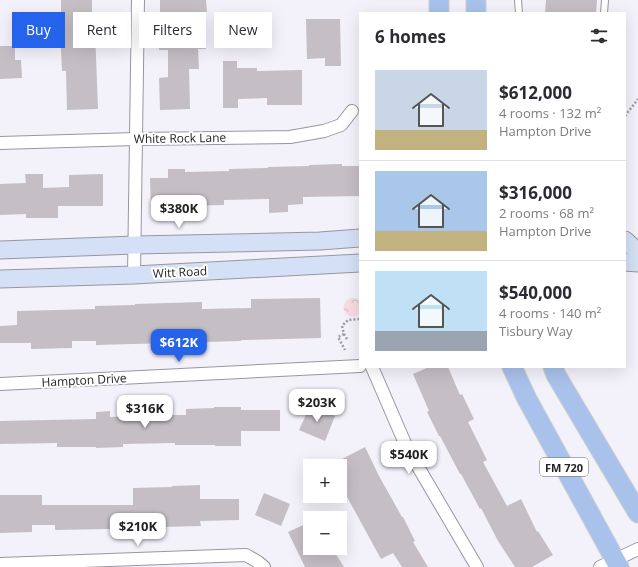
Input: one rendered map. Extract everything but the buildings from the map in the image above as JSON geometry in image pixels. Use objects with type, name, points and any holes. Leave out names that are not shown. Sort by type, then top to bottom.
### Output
[{"type":"main road","points":[[439,0],[439,12]]},
{"type":"main road","points":[[476,0],[476,12]]},
{"type":"main road","name":"FM 720","points":[[512,368],[611,565]]},
{"type":"main road","name":"FM 720","points":[[553,368],[556,375],[638,513]]},
{"type":"street","points":[[134,275],[138,0]]},
{"type":"street","name":"White Rock Lane","points":[[0,143],[290,137],[324,131],[341,125],[352,111]]},
{"type":"street","points":[[0,250],[135,245],[320,241],[359,238]]},
{"type":"street","points":[[626,241],[638,252]]},
{"type":"street","points":[[626,262],[638,263]]},
{"type":"street","name":"Witt Road","points":[[0,279],[134,275],[359,263]]},
{"type":"street","name":"Hampton Drive","points":[[0,384],[359,366]]},
{"type":"street","points":[[372,368],[407,448],[477,567]]},
{"type":"street","points":[[611,565],[638,549]]},
{"type":"street","points":[[0,564],[96,564],[246,556],[264,567]]},
{"type":"lane","points":[[518,0],[519,12]]},
{"type":"lane","points":[[604,12],[605,0]]},
{"type":"path","points":[[626,115],[638,99]]},
{"type":"path","points":[[347,339],[342,326],[348,320],[359,319]]},
{"type":"path","points":[[344,334],[338,337],[345,350]]},
{"type":"green space","points":[[351,298],[359,300],[359,314],[355,316],[347,315],[344,304]]}]
